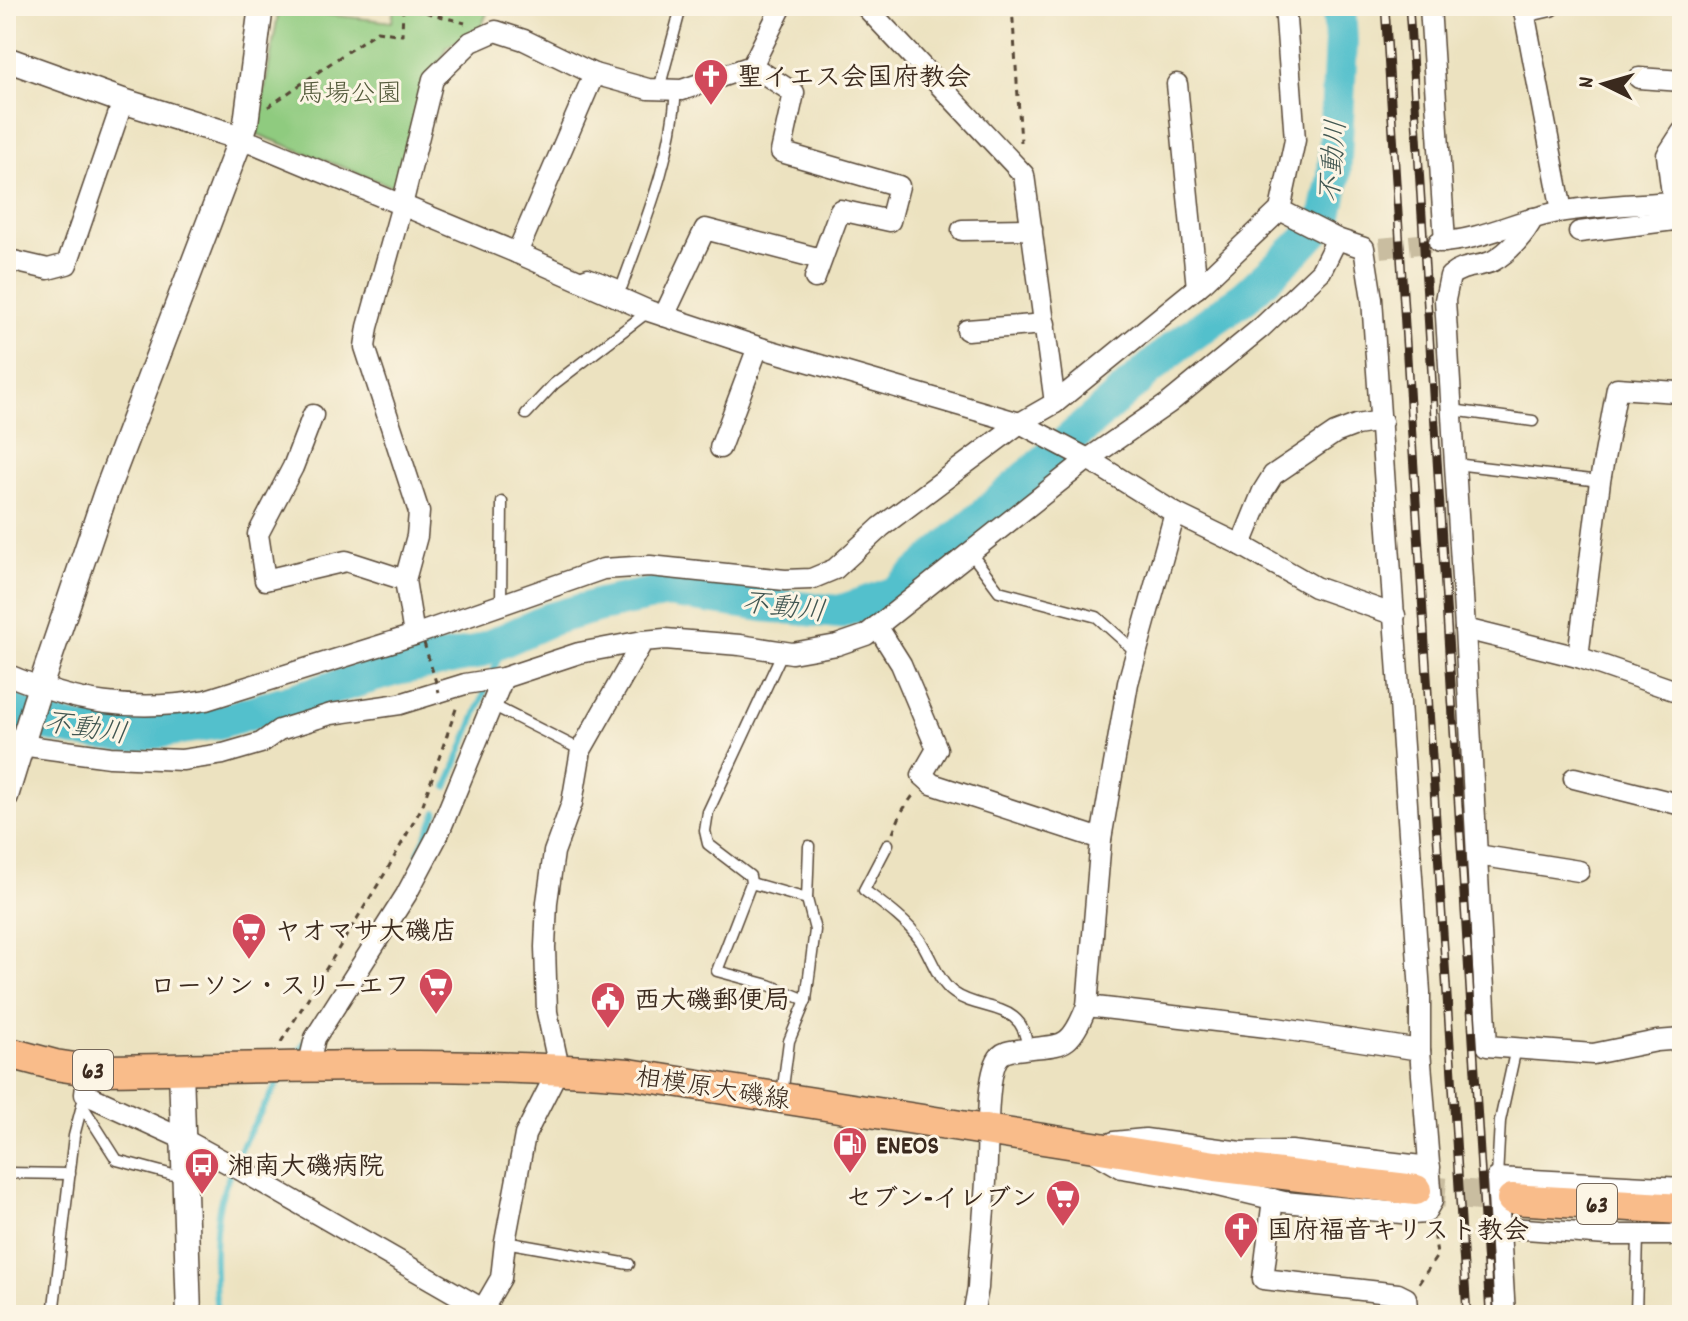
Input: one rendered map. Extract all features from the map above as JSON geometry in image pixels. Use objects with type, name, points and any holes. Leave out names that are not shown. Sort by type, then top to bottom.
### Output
[{"type":"main road","name":"相模原大磯線","points":[[6,1052],[55,1065],[85,1089],[181,1069],[559,1068],[629,1074],[1215,1166],[1424,1190]]},
{"type":"main road","name":"63","points":[[1504,1189],[1682,1209]]},
{"type":"street","points":[[6,796],[17,740],[37,694],[106,492],[243,131],[261,6]]},
{"type":"street","points":[[419,639],[405,580],[417,536],[419,512],[365,347],[433,79],[471,42],[496,31],[524,40],[594,74],[648,89],[682,90],[752,66],[782,6]]},
{"type":"street","points":[[865,6],[1024,175],[1055,403]]},
{"type":"street","points":[[6,674],[37,694],[118,706],[179,705],[419,639],[501,603],[603,569],[650,566],[785,580],[811,579],[835,569],[881,527],[1020,423],[1055,403],[1197,288],[1280,210],[1295,140],[1285,6]]},
{"type":"street","points":[[1430,6],[1442,242],[1494,232],[1562,211],[1679,207]]},
{"type":"street","points":[[1550,6],[1524,9],[1562,211]]},
{"type":"street","points":[[6,59],[123,101],[243,131],[402,205],[656,314],[1020,423],[1088,459],[1175,513],[1241,545],[1315,587],[1395,615]]},
{"type":"street","points":[[656,314],[705,229],[818,268],[840,210],[890,221],[899,186],[781,152],[794,93],[752,66]]},
{"type":"street","points":[[517,253],[594,74]]},
{"type":"street","points":[[1639,78],[1682,81]]},
{"type":"street","points":[[1177,84],[1197,288]]},
{"type":"street","points":[[6,269],[9,260],[48,269],[67,264],[123,101]]},
{"type":"street","points":[[1679,207],[1667,155],[1682,132]]},
{"type":"street","points":[[1579,232],[1679,207]]},
{"type":"street","points":[[1082,1145],[1122,1168],[1315,1206],[1424,1190],[1420,992],[1372,299],[1372,248],[1337,239],[1280,210]]},
{"type":"street","points":[[1533,218],[1525,233],[1492,261],[1461,267],[1450,276],[1445,300],[1487,1046],[1593,1054],[1682,1039]]},
{"type":"street","points":[[962,230],[1032,229]]},
{"type":"street","points":[[17,740],[110,757],[182,760],[223,754],[261,743],[279,730],[331,714],[400,704],[465,684],[503,678],[579,653],[643,641],[665,639],[792,653],[837,645],[866,635],[1088,459],[1169,403],[1290,302],[1321,271],[1337,239]]},
{"type":"street","points":[[967,330],[1045,324]]},
{"type":"street","points":[[720,448],[758,347]]},
{"type":"street","points":[[1578,657],[1600,481],[1617,388],[1677,392]]},
{"type":"street","points":[[313,415],[293,467],[258,534],[265,580],[346,561],[405,580]]},
{"type":"street","points":[[1241,545],[1263,491],[1273,475],[1335,433],[1356,425],[1382,421]]},
{"type":"street","points":[[973,1315],[978,1288],[989,1102],[998,1058],[1006,1051],[1046,1049],[1064,1044],[1073,1037],[1087,1006],[1101,839],[1122,711],[1175,513]]},
{"type":"street","points":[[877,626],[901,664],[937,749],[922,775],[926,785],[1101,839]]},
{"type":"street","points":[[1465,629],[1578,657],[1682,693]]},
{"type":"street","points":[[85,1089],[223,1160],[477,1310],[501,1278],[525,1135],[559,1068],[547,1012],[545,947],[554,852],[572,803],[581,750],[643,641]]},
{"type":"street","points":[[308,1067],[315,1038],[406,895],[438,835],[503,678]]},
{"type":"street","points":[[1574,778],[1682,805]]},
{"type":"street","points":[[1477,855],[1579,871]]},
{"type":"street","points":[[1087,1006],[1276,1028],[1420,1050]]},
{"type":"street","points":[[181,1069],[189,1315]]},
{"type":"street","points":[[1505,1315],[1498,1227],[1504,1189],[1682,1188]]},
{"type":"street","points":[[1273,1199],[1263,1279],[1398,1294],[1406,1307]]},
{"type":"street","points":[[1498,1227],[1607,1235],[1673,1235],[1682,1231]]},
{"type":"lane","points":[[573,278],[588,273],[622,286],[674,126],[667,89],[679,15],[677,6]]},
{"type":"lane","points":[[526,414],[554,384],[656,314]]},
{"type":"lane","points":[[1452,410],[1533,421]]},
{"type":"lane","points":[[1455,464],[1600,481]]},
{"type":"lane","points":[[501,603],[502,502]]},
{"type":"lane","points":[[970,552],[999,591],[1097,617],[1136,652]]},
{"type":"lane","points":[[783,651],[708,812],[705,831],[708,844],[750,876],[751,883],[717,971],[769,985],[806,1000]]},
{"type":"lane","points":[[492,705],[581,750]]},
{"type":"lane","points":[[888,844],[864,890],[911,928],[947,988],[956,996],[998,1008],[1020,1023],[1027,1033],[1027,1048]]},
{"type":"lane","points":[[782,1097],[789,1041],[806,1000],[815,930],[807,899],[809,846]]},
{"type":"lane","points":[[751,883],[807,899]]},
{"type":"lane","points":[[1504,1189],[1500,1121],[1516,1048]]},
{"type":"lane","points":[[53,1315],[74,1136],[85,1089]]},
{"type":"lane","points":[[85,1089],[117,1160],[186,1178]]},
{"type":"lane","points":[[6,1173],[70,1174]]},
{"type":"lane","points":[[1636,1315],[1638,1235]]},
{"type":"lane","points":[[505,1242],[629,1264]]},
{"type":"path","points":[[243,131],[377,31],[402,35],[403,6],[496,31]]},
{"type":"path","points":[[1012,6],[1024,175]]},
{"type":"path","points":[[419,639],[439,692]]},
{"type":"path","points":[[268,1067],[422,807],[465,684]]},
{"type":"path","points":[[888,844],[902,811],[926,785]]},
{"type":"path","points":[[1406,1307],[1437,1256],[1424,1190]]},
{"type":"green space","name":"馬場公園","points":[[394,6],[490,6],[480,30],[446,47],[396,188],[257,134],[279,9],[392,22]]},
{"type":"waterway","name":"不動川","points":[[6,708],[46,724],[131,736],[219,722],[396,669],[475,653],[551,619],[667,591],[839,612],[895,593],[1176,346],[1246,296],[1325,219],[1334,177],[1341,42],[1339,6]]},
{"type":"waterway","points":[[491,676],[507,638]]},
{"type":"waterway","points":[[447,787],[487,686]]},
{"type":"waterway","points":[[418,853],[437,812]]},
{"type":"waterway","points":[[294,1058],[307,1037]]},
{"type":"waterway","points":[[217,1315],[215,1256],[221,1199],[240,1151],[281,1078]]},
{"type":"tunnel","points":[[1380,248],[1439,242]]},
{"type":"tunnel","points":[[1416,1190],[1512,1199]]},
{"type":"railway","points":[[1385,6],[1467,1315]]},
{"type":"railway","points":[[1409,6],[1490,1315]]},
{"type":"place","name":"聖イエス会国府教会","points":[[711,107]]},
{"type":"place","name":"ヤオマサ大磯店","points":[[249,961]]},
{"type":"place","name":"ローソン・スリーエフ","points":[[436,1016]]},
{"type":"place","name":"西大磯郵便局","points":[[608,1030]]},
{"type":"place","name":"ENEOS","points":[[850,1175]]},
{"type":"place","name":"湘南大磯病院","points":[[202,1196]]},
{"type":"place","name":"セブン-イレブン","points":[[1063,1228]]},
{"type":"place","name":"国府福音キリスト教会","points":[[1241,1260]]}]
